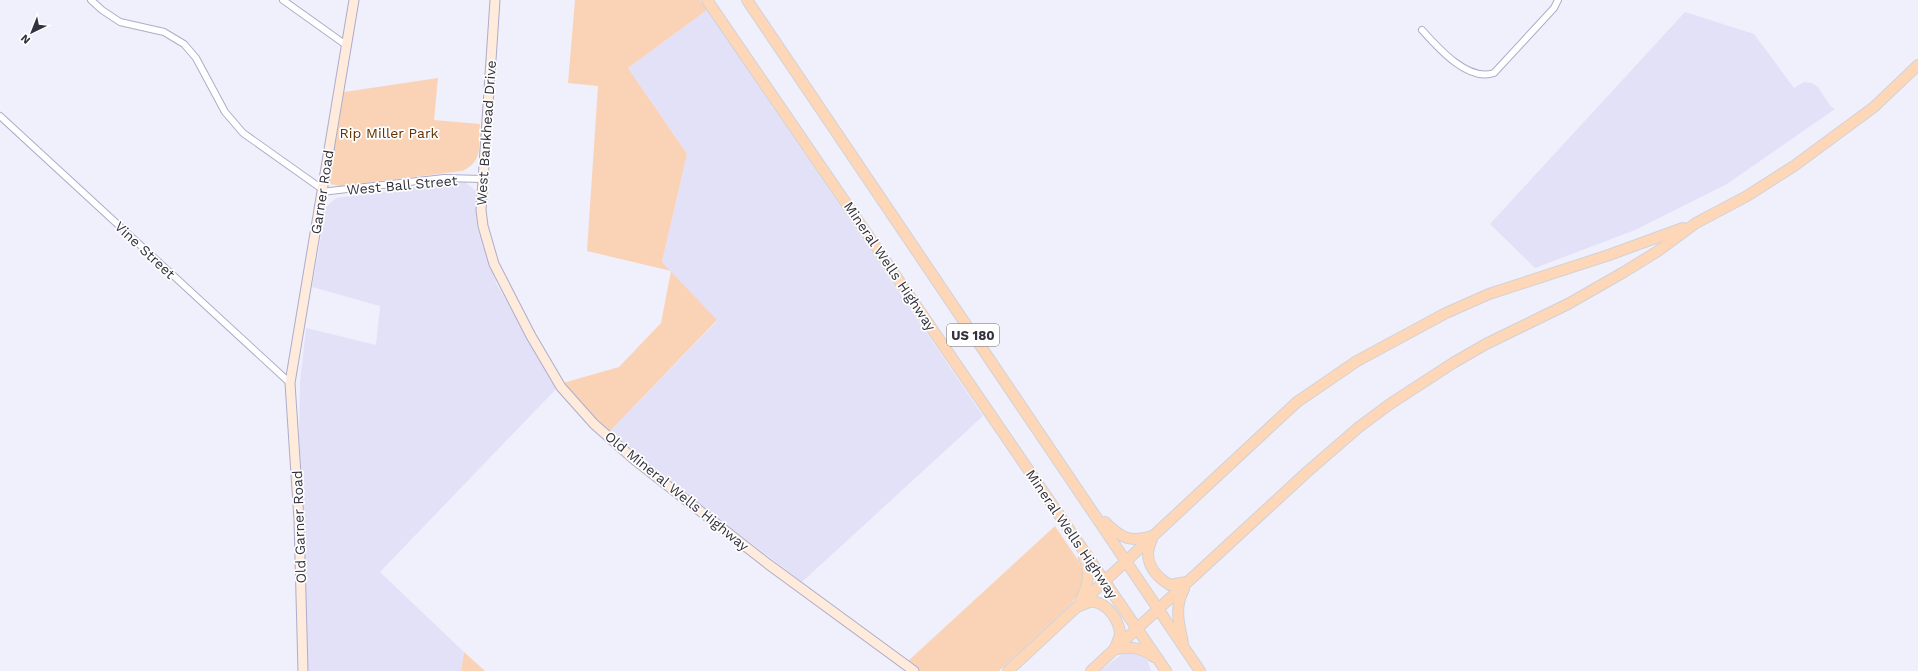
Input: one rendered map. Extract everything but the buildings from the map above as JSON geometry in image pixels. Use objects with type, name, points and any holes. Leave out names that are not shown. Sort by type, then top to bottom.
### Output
[{"type":"main road","name":"Mineral Wells Highway","points":[[707,0],[877,246],[1166,671]]},
{"type":"main road","name":"US 180","points":[[747,0],[1200,671]]},
{"type":"main road","points":[[1008,671],[1297,402],[1357,361],[1446,313],[1489,294],[1609,255],[1696,223],[1747,196],[1834,138],[1874,106],[1918,65]]},
{"type":"main road","points":[[1091,671],[1159,610],[1307,472],[1359,427],[1390,404],[1453,363],[1486,344],[1568,304],[1624,272],[1658,251],[1696,223]]},
{"type":"main road","points":[[1091,509],[1119,535],[1127,539],[1140,540],[1154,536]]},
{"type":"main road","points":[[1154,536],[1149,546],[1147,555],[1151,567],[1163,581],[1170,585],[1188,582]]},
{"type":"main road","points":[[1077,541],[1087,566],[1089,577],[1087,589],[1078,606]]},
{"type":"main road","points":[[1184,649],[1177,608],[1179,598],[1188,582]]},
{"type":"main road","points":[[1078,606],[1094,602],[1101,604],[1110,611],[1118,622],[1120,634],[1115,650]]},
{"type":"main road","points":[[1115,650],[1129,646],[1138,648],[1158,659]]},
{"type":"street","points":[[91,0],[102,10],[120,22],[164,32],[184,44],[196,58],[226,112],[242,133],[321,190]]},
{"type":"street","points":[[283,0],[346,45]]},
{"type":"street","name":"Garner Road","points":[[290,383],[321,190],[354,0]]},
{"type":"street","name":"West Bankhead Drive","points":[[494,264],[483,226],[481,210],[495,0]]},
{"type":"street","points":[[1422,30],[1462,68],[1474,74],[1487,76],[1494,73],[1554,8],[1558,0]]},
{"type":"street","name":"Vine Street","points":[[0,116],[290,383]]},
{"type":"street","name":"West Ball Street","points":[[321,190],[444,178],[483,179]]},
{"type":"street","name":"Old Mineral Wells Highway","points":[[494,264],[531,336],[561,386],[594,424],[636,461],[768,564],[914,671]]},
{"type":"street","name":"Old Garner Road","points":[[290,383],[299,520],[304,671]]},
{"type":"shaded area","points":[[707,10],[983,416],[802,582],[684,492],[610,431],[717,321],[662,262],[687,154],[628,68]]},
{"type":"shaded area","points":[[1685,12],[1754,34],[1794,88],[1804,82],[1812,83],[1818,87],[1831,107],[1835,109],[1727,184],[1635,230],[1535,268],[1490,224]]},
{"type":"shaded area","points":[[455,182],[465,182],[476,191],[477,227],[497,285],[557,388],[380,572],[464,652],[461,671],[307,671],[304,520],[299,437],[300,382],[306,328],[376,345],[380,306],[312,287],[326,207],[336,198]]},
{"type":"shaded area","points":[[1136,653],[1148,661],[1151,671],[1100,671],[1122,654]]},
{"type":"green space","points":[[575,0],[700,0],[707,10],[628,68],[687,154],[662,262],[670,271],[587,251],[598,86],[568,83]]},
{"type":"green space","name":"Rip Miller Park","points":[[438,78],[434,120],[480,124],[479,146],[477,158],[474,163],[462,171],[340,186],[330,184],[329,180],[344,92]]},
{"type":"green space","points":[[671,271],[717,320],[610,431],[591,414],[563,383],[619,367],[661,323]]},
{"type":"green space","points":[[1055,526],[1078,560],[1083,574],[1082,588],[1072,603],[999,671],[920,671],[908,661]]},
{"type":"green space","points":[[464,652],[485,671],[461,671]]}]
